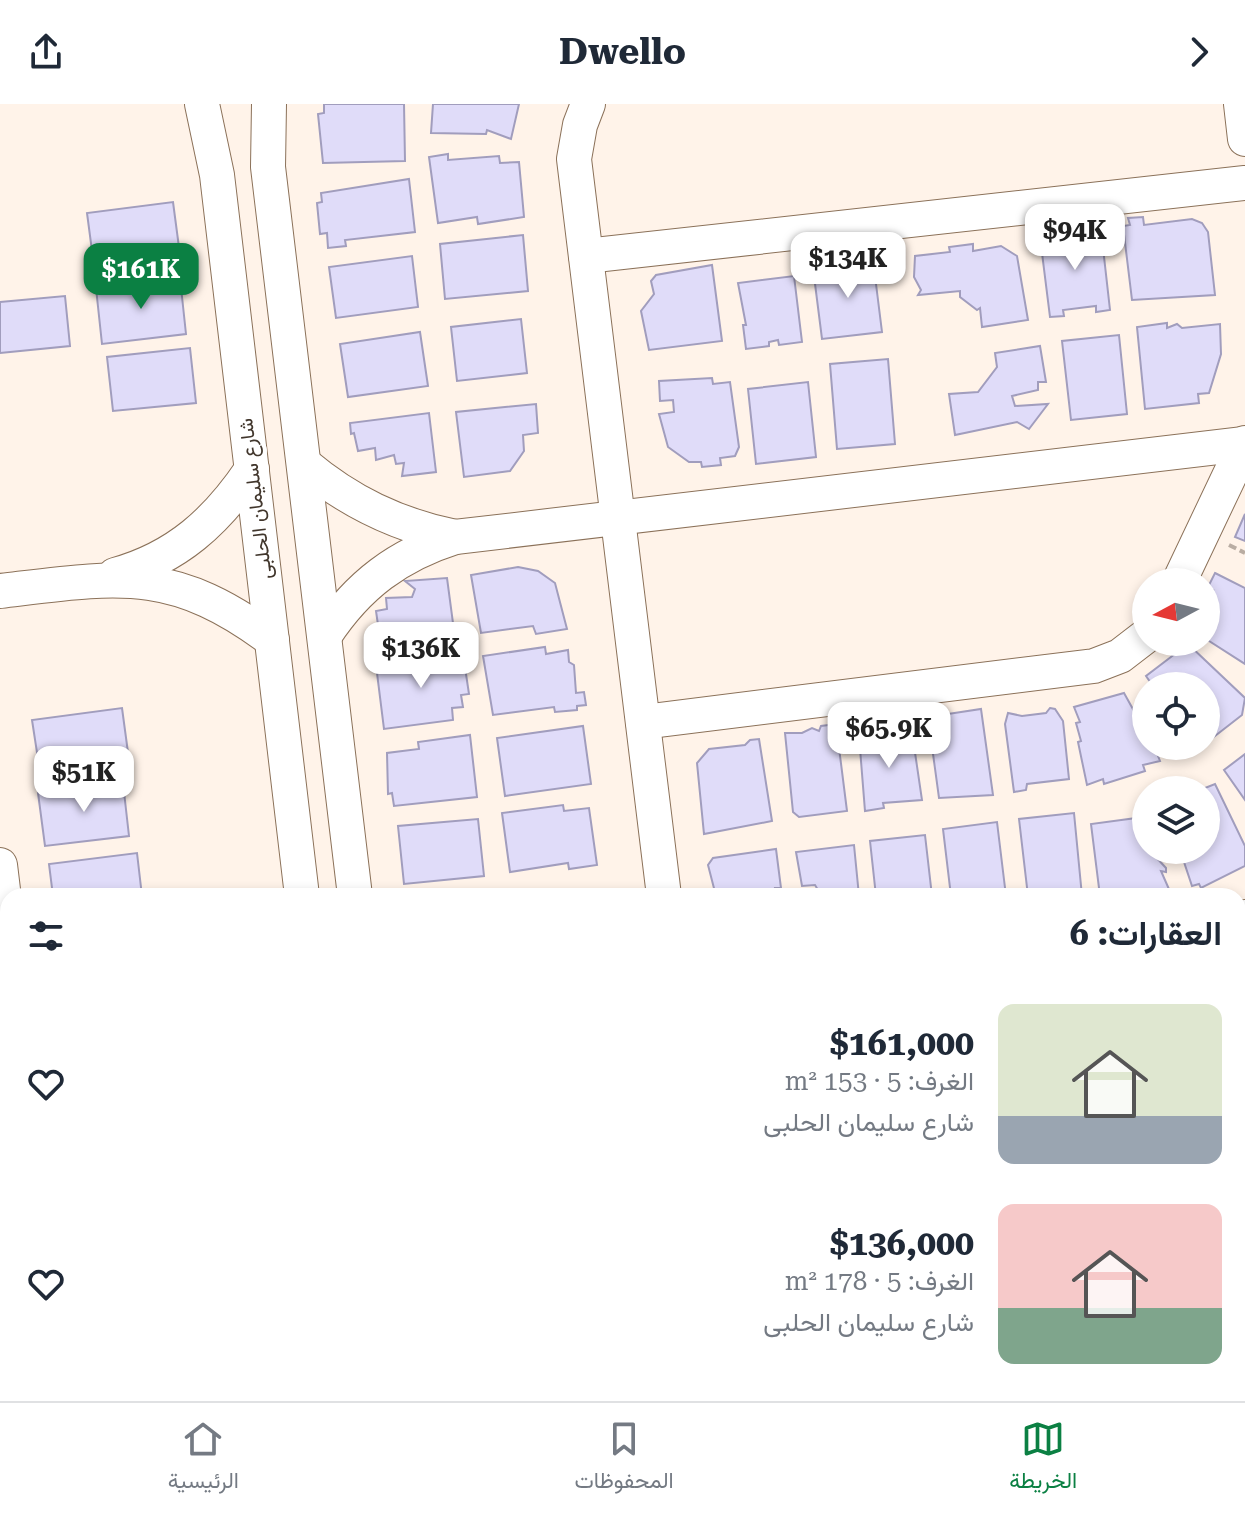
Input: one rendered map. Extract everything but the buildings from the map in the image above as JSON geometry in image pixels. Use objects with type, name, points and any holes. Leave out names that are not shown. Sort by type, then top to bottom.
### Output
[{"type":"street","name":"شارع سليمان الحلبى","points":[[202,104],[217,175],[301,888]]},
{"type":"street","points":[[269,104],[268,167],[354,888]]},
{"type":"street","points":[[588,104],[580,125],[574,159],[663,888]]},
{"type":"street","points":[[1241,104],[1245,139]]},
{"type":"street","points":[[586,256],[1245,183]]},
{"type":"street","points":[[238,347],[289,341]]},
{"type":"street","points":[[325,635],[350,601],[380,573],[403,558],[455,537],[1245,444]]},
{"type":"street","points":[[1186,568],[1245,444]]},
{"type":"street","points":[[304,464],[326,482],[374,512],[400,523],[455,537]]},
{"type":"street","points":[[103,579],[140,569],[174,552],[204,529],[230,501],[252,469]]},
{"type":"street","points":[[0,591],[103,579],[140,579],[187,590],[242,617],[272,640]]},
{"type":"street","points":[[643,722],[1094,666],[1120,656],[1132,647]]},
{"type":"street","points":[[293,815],[345,809]]},
{"type":"street","points":[[0,865],[3,888]]}]
